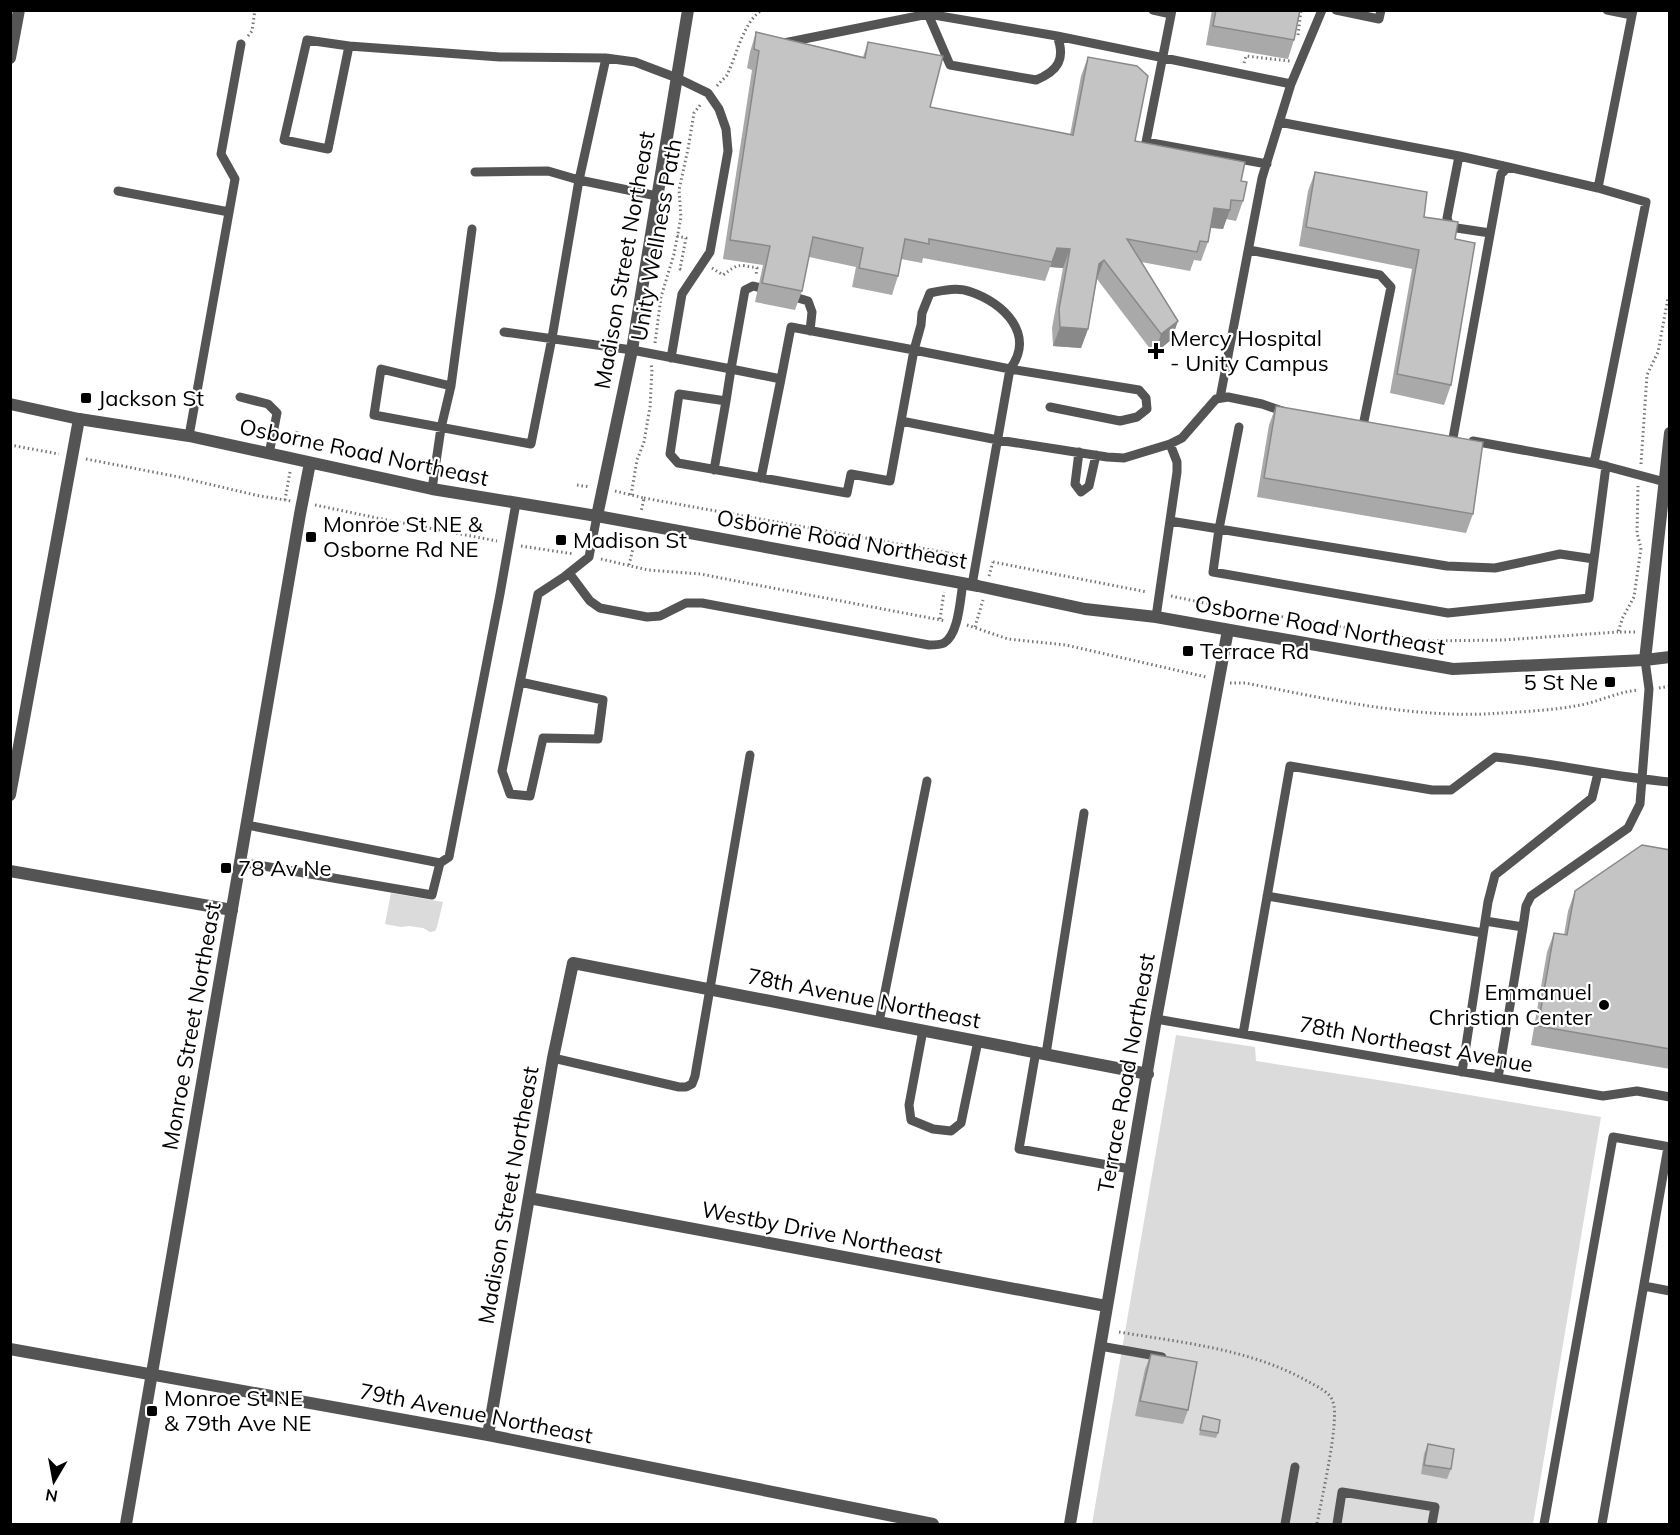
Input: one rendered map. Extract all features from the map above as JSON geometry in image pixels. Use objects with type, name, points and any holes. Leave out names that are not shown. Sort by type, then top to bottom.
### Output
[{"type":"street","points":[[10,58],[19,10]]},
{"type":"street","name":"Madison Street Northeast","points":[[597,516],[632,350],[688,10]]},
{"type":"street","name":"Osborne Road Northeast","points":[[10,404],[79,419],[189,436],[432,489],[597,516],[968,584],[1085,609],[1156,617],[1453,669],[1670,657]]},
{"type":"street","points":[[10,795],[79,419]]},
{"type":"street","points":[[1646,660],[1670,433]]},
{"type":"street","name":"Monroe Street Northeast","points":[[126,1524],[310,463]]},
{"type":"street","name":"Terrace Road Northeast","points":[[1070,1524],[1156,1018],[1228,630]]},
{"type":"street","points":[[10,871],[232,910]]},
{"type":"street","name":"Madison Street Northeast","points":[[488,1435],[553,1058],[573,963]]},
{"type":"street","name":"78th Avenue Northeast","points":[[573,963],[1148,1074]]},
{"type":"street","name":"Westby Drive Northeast","points":[[529,1198],[1106,1306]]},
{"type":"street","name":"79th Avenue Northeast","points":[[10,1349],[488,1435],[933,1524]]},
{"type":"lane","points":[[1153,10],[1172,12],[1146,142],[1267,164]]},
{"type":"lane","points":[[1220,398],[1263,178],[1291,84],[1322,10]]},
{"type":"lane","points":[[1336,10],[1379,19],[1381,10]]},
{"type":"lane","points":[[1598,188],[1632,13],[1606,10]]},
{"type":"lane","points":[[782,44],[928,12],[959,15],[1291,84]]},
{"type":"lane","points":[[928,12],[950,65],[1036,80],[1049,75],[1061,59],[1061,45],[1058,36]]},
{"type":"lane","points":[[349,46],[328,149],[284,140],[307,40],[349,46],[500,57],[606,58],[635,62],[677,78],[709,94],[719,109],[726,129],[728,151],[710,252],[682,294],[671,358]]},
{"type":"lane","points":[[189,436],[236,179],[220,154],[241,44]]},
{"type":"lane","points":[[451,386],[381,369],[374,415],[531,444],[579,180],[606,58]]},
{"type":"lane","points":[[1279,122],[1459,156],[1598,188],[1646,202],[1594,463]]},
{"type":"lane","points":[[1459,156],[1447,218],[1450,227],[1490,233]]},
{"type":"lane","points":[[1453,438],[1501,174],[1508,167]]},
{"type":"lane","points":[[475,172],[548,171],[579,180],[657,196]]},
{"type":"lane","points":[[118,191],[230,212]]},
{"type":"lane","points":[[432,489],[441,428],[451,386],[472,229]]},
{"type":"lane","points":[[1249,250],[1380,274],[1391,287],[1360,421],[1375,423]]},
{"type":"lane","points":[[714,470],[745,290],[753,286],[808,301],[812,312],[810,331]]},
{"type":"lane","points":[[569,573],[590,601],[600,608],[647,617],[660,616],[686,603],[702,603],[929,645],[943,643],[952,634],[968,584],[998,440],[1010,369],[1018,359],[1020,344],[1015,323],[1000,306],[970,291],[952,289],[930,293],[922,313],[914,350],[890,481],[851,474],[847,493],[678,463],[669,454],[679,394],[726,401]]},
{"type":"lane","points":[[761,478],[791,327],[1010,369],[1138,390],[1146,398],[1147,409],[1137,417],[1120,420],[1050,407]]},
{"type":"lane","points":[[504,332],[632,350],[781,379]]},
{"type":"lane","points":[[240,397],[268,404],[276,413],[268,454]]},
{"type":"lane","points":[[902,421],[998,440],[1124,459],[1182,438],[1216,399],[1228,397],[1262,404],[1292,415]]},
{"type":"lane","points":[[1239,427],[1213,572],[1448,613],[1589,598],[1606,466]]},
{"type":"lane","points":[[1442,436],[1594,463],[1665,482]]},
{"type":"lane","points":[[1156,617],[1177,472],[1177,462],[1170,444]]},
{"type":"lane","points":[[1079,452],[1075,484],[1081,492],[1089,486],[1096,455]]},
{"type":"lane","points":[[240,862],[432,895],[440,863],[449,857],[516,503]]},
{"type":"lane","points":[[520,682],[603,700],[598,739],[543,738],[530,796],[510,794],[502,771],[520,682],[538,594],[590,557],[597,516]]},
{"type":"lane","points":[[1170,521],[1447,566],[1495,568],[1560,554],[1593,559]]},
{"type":"lane","points":[[1498,1078],[1526,906],[1531,896],[1628,828],[1640,804],[1649,689],[1646,660]]},
{"type":"lane","points":[[553,1058],[679,1087],[692,1084],[750,755]]},
{"type":"lane","points":[[1243,1034],[1290,766],[1432,790],[1450,790],[1495,757],[1642,780],[1670,782]]},
{"type":"lane","points":[[1462,1072],[1488,903],[1495,875],[1592,798],[1598,773]]},
{"type":"lane","points":[[879,1022],[927,781]]},
{"type":"lane","points":[[1084,813],[1041,1053],[1019,1149],[1130,1169]]},
{"type":"lane","points":[[246,825],[440,863]]},
{"type":"lane","points":[[1266,896],[1483,933]]},
{"type":"lane","points":[[1485,921],[1523,927]]},
{"type":"lane","name":"78th Northeast Avenue","points":[[1156,1018],[1603,1096],[1637,1091],[1670,1096]]},
{"type":"lane","points":[[923,1030],[909,1105],[911,1120],[933,1129],[951,1131],[961,1123],[978,1041]]},
{"type":"lane","points":[[1544,1524],[1613,1137],[1669,1147],[1602,1524]]},
{"type":"lane","points":[[1644,1286],[1670,1291]]},
{"type":"lane","points":[[1100,1346],[1174,1360]]},
{"type":"lane","points":[[1285,1524],[1295,1467]]},
{"type":"lane","points":[[1337,1524],[1342,1492],[1435,1507],[1432,1524]]},
{"type":"path","points":[[241,44],[252,31],[255,10]]},
{"type":"path","name":"Unity Wellness Path","points":[[631,495],[650,407],[651,365],[661,297],[674,254],[681,217],[679,190],[694,113],[726,76],[754,15],[762,10]]},
{"type":"path","points":[[1297,41],[1301,10]]},
{"type":"path","points":[[1241,73],[1246,56],[1294,61]]},
{"type":"path","points":[[10,445],[179,477],[255,495],[302,502],[648,570],[701,574],[736,580],[975,627],[1008,639],[1066,645],[1235,684],[1245,683],[1413,712],[1445,715],[1486,714],[1579,705],[1629,691],[1670,686]]},
{"type":"path","points":[[644,498],[948,553]]},
{"type":"path","points":[[993,562],[1214,605],[1423,640],[1503,640],[1618,633]]},
{"type":"path","points":[[1119,1332],[1250,1356],[1270,1363],[1325,1391],[1333,1401],[1334,1421],[1317,1524]]},
{"type":"shaded area","points":[[391,893],[443,902],[435,931],[385,924]]},
{"type":"shaded area","points":[[1176,1035],[1255,1047],[1256,1061],[1601,1117],[1533,1524],[1092,1524]]},
{"type":"building","points":[[1216,10],[1300,10],[1294,40],[1213,26]]},
{"type":"building","points":[[756,32],[865,58],[868,42],[943,56],[930,107],[1073,135],[1088,57],[1137,66],[1148,76],[1135,141],[1245,162],[1241,181],[1247,182],[1243,201],[1231,200],[1230,210],[1214,208],[1208,242],[1200,241],[1197,252],[1127,239],[1178,321],[1161,334],[1104,260],[1099,264],[1088,329],[1060,327],[1059,309],[1070,249],[1057,248],[1052,262],[929,239],[929,244],[905,239],[898,276],[859,268],[863,248],[813,237],[802,291],[762,283],[770,246],[730,240],[759,51],[754,49]]},
{"type":"building","points":[[1315,172],[1427,192],[1424,217],[1458,222],[1455,239],[1475,243],[1451,385],[1397,374],[1419,250],[1306,227]]},
{"type":"building","points":[[1276,406],[1483,442],[1473,514],[1264,478]]},
{"type":"building","name":"Emmanuel Christian Center","points":[[1642,845],[1670,850],[1670,1049],[1538,1026],[1554,933],[1567,935],[1575,891]]},
{"type":"building","points":[[1151,1354],[1197,1362],[1188,1410],[1140,1401]]},
{"type":"building","points":[[1203,1416],[1220,1420],[1218,1433],[1200,1430]]},
{"type":"building","points":[[1428,1444],[1454,1449],[1451,1469],[1424,1465]]},
{"type":"place","name":"Mercy Hospital - Unity Campus","points":[[1156,351]]},
{"type":"place","name":"Jackson St","points":[[86,398]]},
{"type":"place","name":"Monroe St NE & Osborne Rd NE","points":[[311,537]]},
{"type":"place","name":"Madison St","points":[[561,540]]},
{"type":"place","name":"Terrace Rd","points":[[1188,651]]},
{"type":"place","name":"5 St Ne","points":[[1610,682]]},
{"type":"place","name":"78 Av Ne","points":[[226,868]]},
{"type":"place","name":"Emmanuel Christian Center","points":[[1604,1005]]},
{"type":"place","name":"Monroe St NE & 79th Ave NE","points":[[152,1411]]}]
